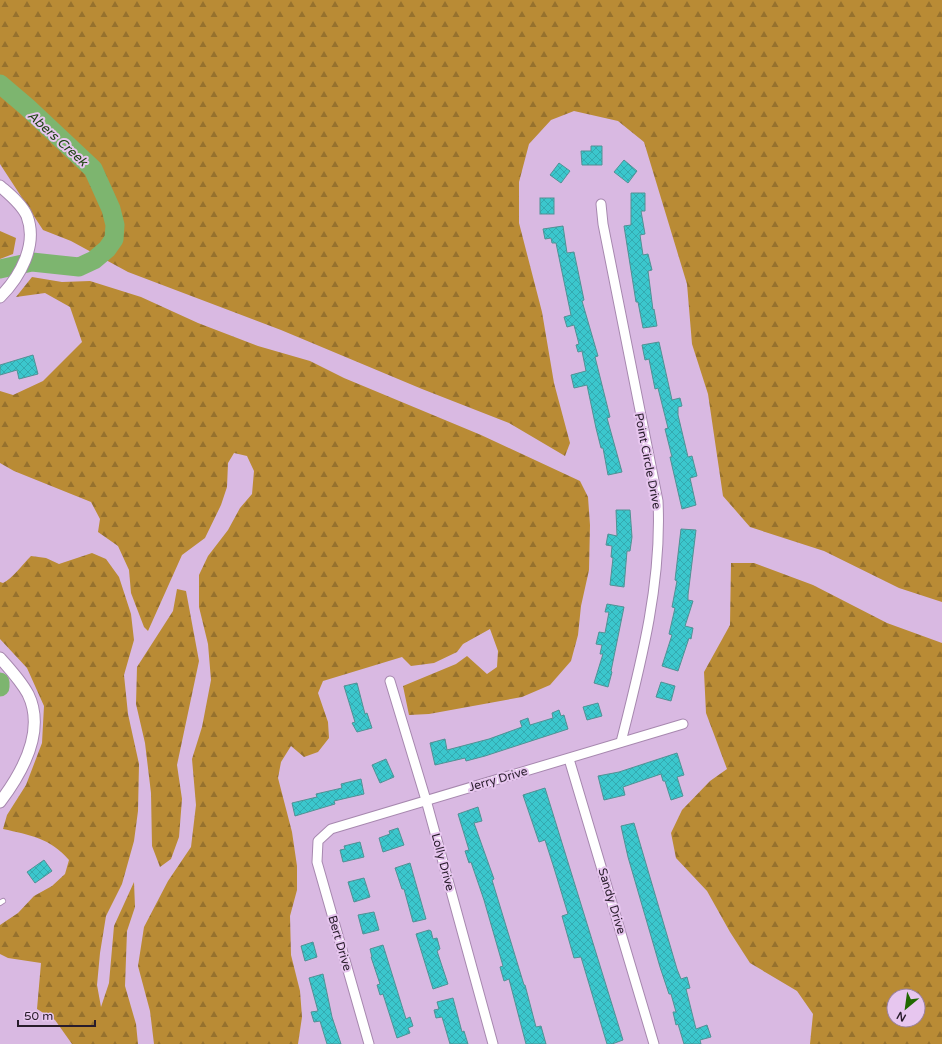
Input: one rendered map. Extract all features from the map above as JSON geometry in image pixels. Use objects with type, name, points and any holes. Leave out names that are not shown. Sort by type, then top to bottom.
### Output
[{"type":"street","points":[[0,186],[14,199],[26,215],[30,232],[30,246],[18,272],[8,289],[0,297]]},
{"type":"street","name":"Point Circle Drive","points":[[602,204],[605,232],[658,501],[659,529],[651,613],[644,651],[621,742]]},
{"type":"street","points":[[0,658],[12,671],[28,695],[34,718],[33,740],[25,762],[0,802]]},
{"type":"street","name":"Lolly Drive","points":[[390,681],[426,800],[493,1044]]},
{"type":"street","name":"Jerry Drive","points":[[318,841],[331,829],[683,724]]},
{"type":"street","name":"Sandy Drive","points":[[569,758],[654,1044]]},
{"type":"street","name":"Bert Drive","points":[[318,841],[317,862],[369,1044]]},
{"type":"green space","points":[[0,0],[942,0],[942,602],[899,588],[824,551],[750,527],[723,496],[708,394],[692,344],[687,284],[644,142],[618,121],[574,111],[551,120],[529,144],[519,182],[519,223],[542,312],[554,383],[570,443],[565,456],[509,423],[422,389],[281,330],[128,272],[71,241],[43,230],[0,164]]},
{"type":"green space","points":[[0,231],[16,238],[13,254],[0,259]]},
{"type":"green space","points":[[32,277],[62,282],[90,281],[141,297],[198,323],[258,346],[310,361],[344,378],[481,435],[580,481],[588,497],[590,525],[589,570],[581,606],[578,635],[571,661],[550,685],[522,697],[429,714],[409,715],[403,686],[456,664],[467,656],[487,674],[497,667],[498,651],[490,629],[463,644],[457,652],[434,663],[411,666],[402,657],[323,681],[318,693],[328,722],[329,738],[318,752],[304,757],[291,746],[281,762],[278,778],[292,832],[297,866],[297,890],[290,916],[291,955],[300,991],[302,1017],[298,1044],[154,1044],[150,1011],[138,966],[144,927],[168,881],[191,847],[196,805],[192,759],[202,727],[211,680],[208,644],[199,607],[199,575],[208,556],[228,530],[240,508],[252,494],[254,471],[247,456],[234,453],[228,463],[227,487],[221,505],[205,538],[182,555],[148,631],[144,627],[131,593],[129,570],[118,546],[98,532],[100,519],[91,502],[14,471],[0,463],[0,391],[13,395],[43,381],[82,342],[70,307],[45,293],[16,297]]},
{"type":"green space","points":[[92,553],[106,559],[119,577],[131,614],[134,640],[124,675],[128,714],[139,764],[138,811],[134,841],[122,884],[106,916],[97,985],[101,1007],[109,983],[114,926],[134,882],[135,907],[127,931],[125,986],[136,1024],[138,1044],[72,1044],[55,1020],[37,1009],[41,963],[8,958],[0,954],[0,925],[18,913],[34,896],[52,886],[65,874],[69,860],[54,847],[39,838],[3,829],[7,815],[26,785],[42,743],[44,706],[27,668],[0,639],[0,582],[3,583],[10,578],[31,556],[46,558],[59,564]]},
{"type":"green space","points":[[731,563],[754,563],[813,585],[887,623],[942,643],[942,1044],[810,1044],[813,1014],[797,991],[750,963],[730,932],[707,891],[676,858],[671,833],[682,810],[710,781],[727,769],[706,713],[704,672],[730,625]]},
{"type":"green space","points":[[177,589],[186,591],[199,661],[177,765],[182,799],[179,837],[171,859],[160,867],[152,846],[151,793],[145,743],[136,704],[137,667],[173,611]]},
{"type":"building","points":[[591,146],[602,146],[602,165],[582,165],[581,151],[591,151]]},
{"type":"building","points":[[624,160],[637,171],[628,183],[614,172]]},
{"type":"building","points":[[559,163],[570,171],[561,183],[550,175]]},
{"type":"building","points":[[631,193],[645,193],[645,211],[641,211],[645,234],[640,235],[643,255],[648,254],[652,270],[648,271],[653,310],[654,309],[657,326],[643,328],[638,302],[636,302],[624,226],[631,225]]},
{"type":"building","points":[[540,198],[554,198],[554,214],[540,214]]},
{"type":"building","points":[[563,226],[567,253],[574,252],[584,300],[582,301],[598,356],[595,357],[610,417],[607,418],[622,472],[608,475],[603,448],[601,448],[587,385],[574,388],[571,375],[586,371],[582,351],[578,352],[576,345],[579,344],[574,325],[567,327],[564,317],[571,315],[556,243],[552,243],[551,238],[545,239],[543,229]]},
{"type":"building","points":[[659,342],[672,400],[680,398],[682,406],[678,407],[678,415],[688,457],[692,456],[697,476],[690,478],[696,505],[682,509],[665,429],[668,428],[658,388],[655,389],[649,359],[645,360],[642,345]]},
{"type":"building","points":[[33,355],[38,374],[19,379],[17,370],[0,375],[0,365]]},
{"type":"building","points":[[616,510],[630,510],[632,537],[630,551],[627,551],[624,587],[610,585],[613,558],[611,557],[612,546],[606,545],[608,534],[617,536]]},
{"type":"building","points":[[681,529],[696,530],[688,595],[688,600],[693,601],[685,626],[693,628],[691,639],[689,638],[678,671],[662,666],[672,635],[669,634],[675,608],[672,607],[677,581],[675,580]]},
{"type":"building","points":[[607,604],[624,607],[608,687],[594,683],[603,654],[600,654],[602,645],[596,644],[599,632],[605,633],[609,612],[605,612]]},
{"type":"building","points":[[661,682],[675,686],[671,701],[656,697]]},
{"type":"building","points":[[357,683],[365,714],[367,713],[372,728],[357,732],[352,723],[355,722],[344,686]]},
{"type":"building","points":[[598,703],[602,716],[587,720],[583,707]]},
{"type":"building","points":[[559,710],[561,716],[564,715],[568,729],[485,756],[466,761],[465,758],[435,765],[430,743],[445,739],[447,750],[489,739],[522,727],[520,721],[528,718],[530,725],[553,718],[552,713]]},
{"type":"building","points":[[677,753],[684,775],[677,777],[683,796],[671,800],[665,781],[663,781],[661,774],[623,787],[625,795],[604,800],[598,776],[619,772]]},
{"type":"building","points":[[386,759],[394,777],[380,783],[372,765]]},
{"type":"building","points":[[361,779],[364,794],[334,801],[335,804],[295,816],[292,803],[317,797],[316,794],[342,788],[341,784]]},
{"type":"building","points":[[545,788],[623,1040],[612,1044],[607,1044],[581,957],[574,958],[562,916],[568,914],[554,868],[545,840],[539,842],[523,795]]},
{"type":"building","points":[[478,807],[482,821],[474,823],[494,879],[492,880],[525,985],[536,1027],[541,1026],[546,1044],[526,1044],[509,979],[504,981],[500,967],[503,966],[484,900],[471,862],[469,863],[465,851],[469,850],[458,814]]},
{"type":"building","points":[[634,823],[677,969],[681,979],[687,977],[690,988],[686,989],[696,1029],[707,1025],[711,1037],[700,1040],[701,1044],[684,1044],[678,1024],[676,1025],[673,1012],[676,1012],[671,994],[669,994],[660,967],[628,857],[621,826]]},
{"type":"building","points":[[398,828],[404,845],[383,852],[379,838],[390,834],[389,831]]},
{"type":"building","points":[[360,842],[364,857],[343,862],[340,850],[345,849],[344,846]]},
{"type":"building","points":[[44,860],[52,871],[35,883],[27,872]]},
{"type":"building","points":[[410,863],[426,919],[413,922],[404,889],[402,889],[395,868]]},
{"type":"building","points":[[364,878],[370,897],[354,902],[348,882]]},
{"type":"building","points":[[374,912],[379,930],[363,934],[358,915]]},
{"type":"building","points":[[429,930],[431,931],[433,939],[437,938],[440,949],[437,951],[448,984],[433,989],[416,934]]},
{"type":"building","points":[[313,942],[317,957],[305,961],[301,946]]},
{"type":"building","points":[[383,945],[406,1019],[410,1017],[413,1026],[408,1028],[410,1033],[397,1038],[383,994],[380,995],[377,985],[380,984],[371,957],[370,949]]},
{"type":"building","points":[[323,974],[332,1017],[341,1044],[327,1044],[320,1021],[314,1022],[311,1012],[318,1011],[309,978]]},
{"type":"building","points":[[453,998],[462,1032],[464,1031],[468,1044],[450,1044],[442,1017],[436,1018],[434,1010],[439,1009],[437,1002]]},
{"type":"waterway","name":"Abers Creek","points":[[0,84],[27,107],[93,169],[111,209],[115,225],[114,239],[107,249],[94,260],[79,267],[32,262],[0,269]]},
{"type":"waterway","name":"Abers Creek","points":[[0,682],[0,687]]}]
